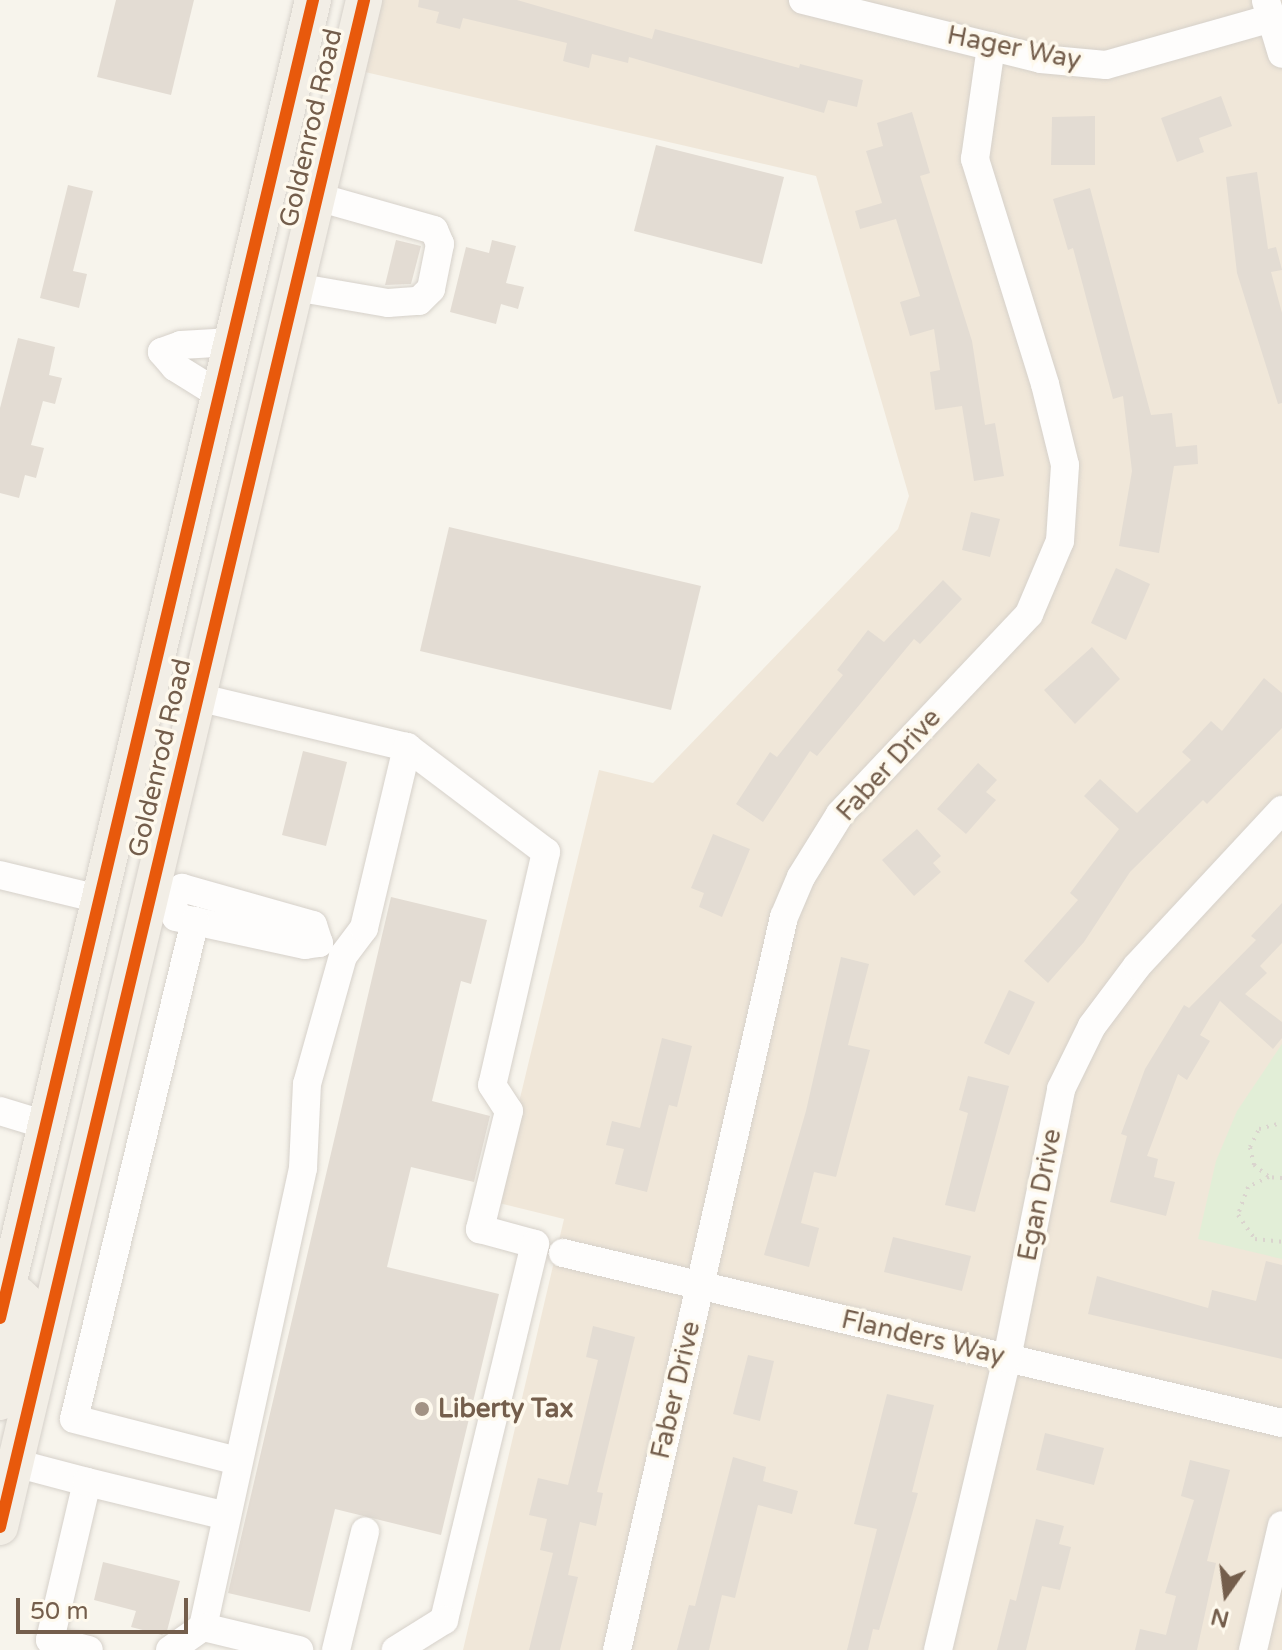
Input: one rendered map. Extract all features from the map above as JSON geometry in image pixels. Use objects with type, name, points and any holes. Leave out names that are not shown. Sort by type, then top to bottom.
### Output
[{"type":"main road","name":"Goldenrod Road","points":[[4,1301],[313,0]]},
{"type":"main road","name":"Goldenrod Road","points":[[0,1527],[115,1046],[159,890],[197,697],[364,0]]},
{"type":"main road","points":[[141,721],[148,781],[133,843],[138,866],[159,890]]},
{"type":"main road","points":[[99,899],[120,950],[109,992],[115,1046]]},
{"type":"main road","points":[[0,1402],[24,1300],[4,1301]]},
{"type":"main road","points":[[0,1427],[15,1463]]},
{"type":"street","name":"Hager Way","points":[[803,0],[1041,59],[1106,65],[1269,9]]},
{"type":"street","points":[[1269,9],[1282,54]]},
{"type":"street","name":"Faber Drive","points":[[617,1650],[784,917],[801,877],[840,814],[1029,614],[1060,541],[1065,465],[1045,384],[975,159],[991,46]]},
{"type":"street","points":[[295,287],[388,303],[419,301],[431,289],[440,244],[434,230],[317,197]]},
{"type":"street","points":[[220,395],[175,367],[159,351],[181,345],[232,342]]},
{"type":"street","points":[[197,697],[407,747],[546,852],[492,1085],[509,1111],[480,1229],[535,1244],[444,1620],[396,1650]]},
{"type":"street","points":[[170,1650],[203,1627],[303,1168],[307,1084],[331,950],[313,925],[182,888],[159,890],[176,917],[331,950],[364,928],[407,747]]},
{"type":"street","name":"Egan Drive","points":[[938,1650],[1007,1358],[1061,1089],[1092,1026],[1137,966],[1282,810]]},
{"type":"street","points":[[0,875],[99,899]]},
{"type":"street","points":[[213,896],[201,922],[74,1419],[238,1461]]},
{"type":"street","points":[[0,1111],[46,1125]]},
{"type":"street","name":"Flanders Way","points":[[563,1253],[1282,1423]]},
{"type":"street","points":[[15,1463],[226,1516]]},
{"type":"street","points":[[87,1482],[50,1640],[89,1650]]},
{"type":"street","points":[[1253,1650],[1282,1525]]},
{"type":"street","points":[[336,1650],[365,1532]]},
{"type":"street","points":[[203,1627],[299,1650]]},
{"type":"path","points":[[1269,1177],[1254,1165],[1250,1147],[1259,1129],[1282,1123]]},
{"type":"path","points":[[1282,1178],[1269,1177],[1248,1187],[1238,1215],[1255,1239],[1282,1242]]},
{"type":"shaded area","points":[[382,0],[1282,0],[1282,1650],[463,1650],[564,1219],[495,1202],[599,770],[653,783],[898,529],[909,496],[816,176],[365,72]]},
{"type":"green space","points":[[1282,1044],[1282,1259],[1198,1239],[1216,1161],[1237,1111]]},
{"type":"building","points":[[116,0],[194,0],[171,95],[97,77]]},
{"type":"building","points":[[419,0],[517,0],[652,39],[655,29],[799,68],[800,64],[863,80],[857,107],[828,100],[824,113],[629,57],[628,63],[592,54],[589,68],[563,61],[567,43],[463,18],[460,29],[436,23],[439,12],[418,7]]},
{"type":"building","points":[[1221,96],[1232,126],[1199,138],[1204,152],[1177,162],[1161,118]]},
{"type":"building","points":[[912,112],[930,173],[920,176],[972,341],[985,425],[995,423],[1004,476],[974,481],[962,406],[935,410],[930,372],[940,370],[934,329],[910,336],[900,302],[920,296],[896,219],[860,229],[855,211],[882,203],[866,151],[883,146],[877,123]]},
{"type":"building","points":[[1095,116],[1095,165],[1051,165],[1052,117]]},
{"type":"building","points":[[656,145],[784,177],[762,264],[634,231]]},
{"type":"building","points":[[1257,172],[1268,249],[1276,247],[1282,270],[1271,272],[1282,313],[1282,403],[1278,404],[1237,273],[1226,177]]},
{"type":"building","points":[[68,185],[93,191],[73,271],[87,274],[79,308],[40,298]]},
{"type":"building","points":[[1090,188],[1151,415],[1172,413],[1176,447],[1197,445],[1198,464],[1174,466],[1159,553],[1119,546],[1132,471],[1123,396],[1113,399],[1073,248],[1068,250],[1053,199]]},
{"type":"building","points":[[396,240],[421,246],[411,284],[385,285]]},
{"type":"building","points":[[492,240],[516,246],[506,283],[524,287],[518,309],[501,304],[496,324],[450,312],[466,247],[489,253]]},
{"type":"building","points":[[18,338],[55,347],[49,375],[62,378],[55,404],[43,401],[31,445],[44,448],[36,478],[25,475],[19,498],[0,493],[0,408]]},
{"type":"building","points":[[971,512],[1000,519],[990,557],[962,550]]},
{"type":"building","points":[[449,527],[701,586],[671,710],[420,651]]},
{"type":"building","points":[[1116,568],[1150,584],[1126,640],[1091,623]]},
{"type":"building","points":[[943,580],[962,599],[920,644],[914,639],[817,756],[810,751],[763,822],[736,804],[770,752],[777,757],[843,675],[837,670],[868,630],[884,642]]},
{"type":"building","points":[[1092,647],[1120,679],[1075,724],[1044,690]]},
{"type":"building","points":[[1264,678],[1282,693],[1282,728],[1207,804],[1203,800],[1130,872],[1084,942],[1048,983],[1024,961],[1078,900],[1070,893],[1119,829],[1084,796],[1100,779],[1137,813],[1191,760],[1182,752],[1211,721],[1222,731]]},
{"type":"building","points":[[303,751],[347,762],[326,846],[282,835]]},
{"type":"building","points":[[978,763],[997,780],[986,792],[996,800],[966,834],[937,809]]},
{"type":"building","points":[[917,829],[941,856],[933,863],[941,872],[914,896],[882,860]]},
{"type":"building","points":[[713,834],[750,849],[722,917],[699,907],[704,893],[691,888]]},
{"type":"building","points":[[391,897],[487,920],[471,984],[461,981],[432,1101],[490,1116],[474,1182],[411,1167],[387,1267],[499,1294],[441,1535],[335,1509],[310,1612],[228,1593]]},
{"type":"building","points":[[1282,903],[1282,943],[1260,966],[1267,973],[1245,994],[1282,1022],[1282,1038],[1273,1049],[1220,1001],[1200,1035],[1210,1041],[1187,1080],[1178,1074],[1147,1156],[1158,1159],[1154,1177],[1175,1182],[1166,1216],[1110,1202],[1127,1136],[1121,1134],[1145,1069],[1184,1005],[1189,1008],[1256,940],[1251,936]]},
{"type":"building","points":[[841,957],[869,964],[848,1045],[870,1050],[836,1177],[814,1172],[801,1223],[819,1228],[809,1267],[764,1255],[806,1111]]},
{"type":"building","points":[[1009,990],[1035,1002],[1009,1055],[984,1043]]},
{"type":"building","points":[[662,1038],[692,1046],[677,1107],[669,1105],[647,1192],[615,1184],[624,1149],[606,1145],[612,1121],[640,1128]]},
{"type":"building","points":[[968,1076],[1009,1086],[975,1212],[945,1205],[968,1113],[959,1110]]},
{"type":"building","points":[[893,1237],[971,1256],[962,1291],[884,1272]]},
{"type":"building","points":[[1266,1261],[1282,1265],[1282,1359],[1088,1314],[1097,1276],[1208,1308],[1212,1290],[1256,1301]]},
{"type":"building","points":[[593,1326],[635,1337],[597,1492],[603,1493],[596,1526],[580,1522],[568,1575],[578,1577],[560,1650],[529,1650],[553,1553],[540,1550],[547,1519],[529,1515],[538,1478],[568,1485],[598,1360],[586,1357]]},
{"type":"building","points":[[748,1355],[774,1361],[760,1421],[733,1414]]},
{"type":"building","points":[[887,1394],[934,1405],[912,1492],[918,1493],[879,1630],[873,1629],[868,1650],[847,1650],[877,1529],[854,1524]]},
{"type":"building","points":[[1045,1433],[1104,1448],[1094,1485],[1036,1470]]},
{"type":"building","points":[[733,1457],[766,1467],[763,1481],[798,1491],[792,1514],[758,1505],[735,1598],[722,1595],[709,1650],[677,1650],[689,1605],[695,1606]]},
{"type":"building","points":[[1190,1460],[1230,1470],[1207,1561],[1216,1563],[1197,1650],[1135,1650],[1140,1629],[1166,1635],[1176,1596],[1165,1593],[1194,1500],[1181,1496]]},
{"type":"building","points":[[1036,1519],[1064,1526],[1059,1544],[1071,1547],[1060,1590],[1042,1586],[1026,1650],[997,1650],[1010,1599],[1016,1601]]},
{"type":"building","points":[[103,1562],[180,1581],[167,1631],[162,1635],[131,1627],[136,1611],[94,1600]]},
{"type":"cycle path","points":[[0,1318],[313,0]]},
{"type":"cycle path","points":[[0,1527],[364,0]]},
{"type":"place","name":"Liberty Tax","points":[[422,1409]]}]
